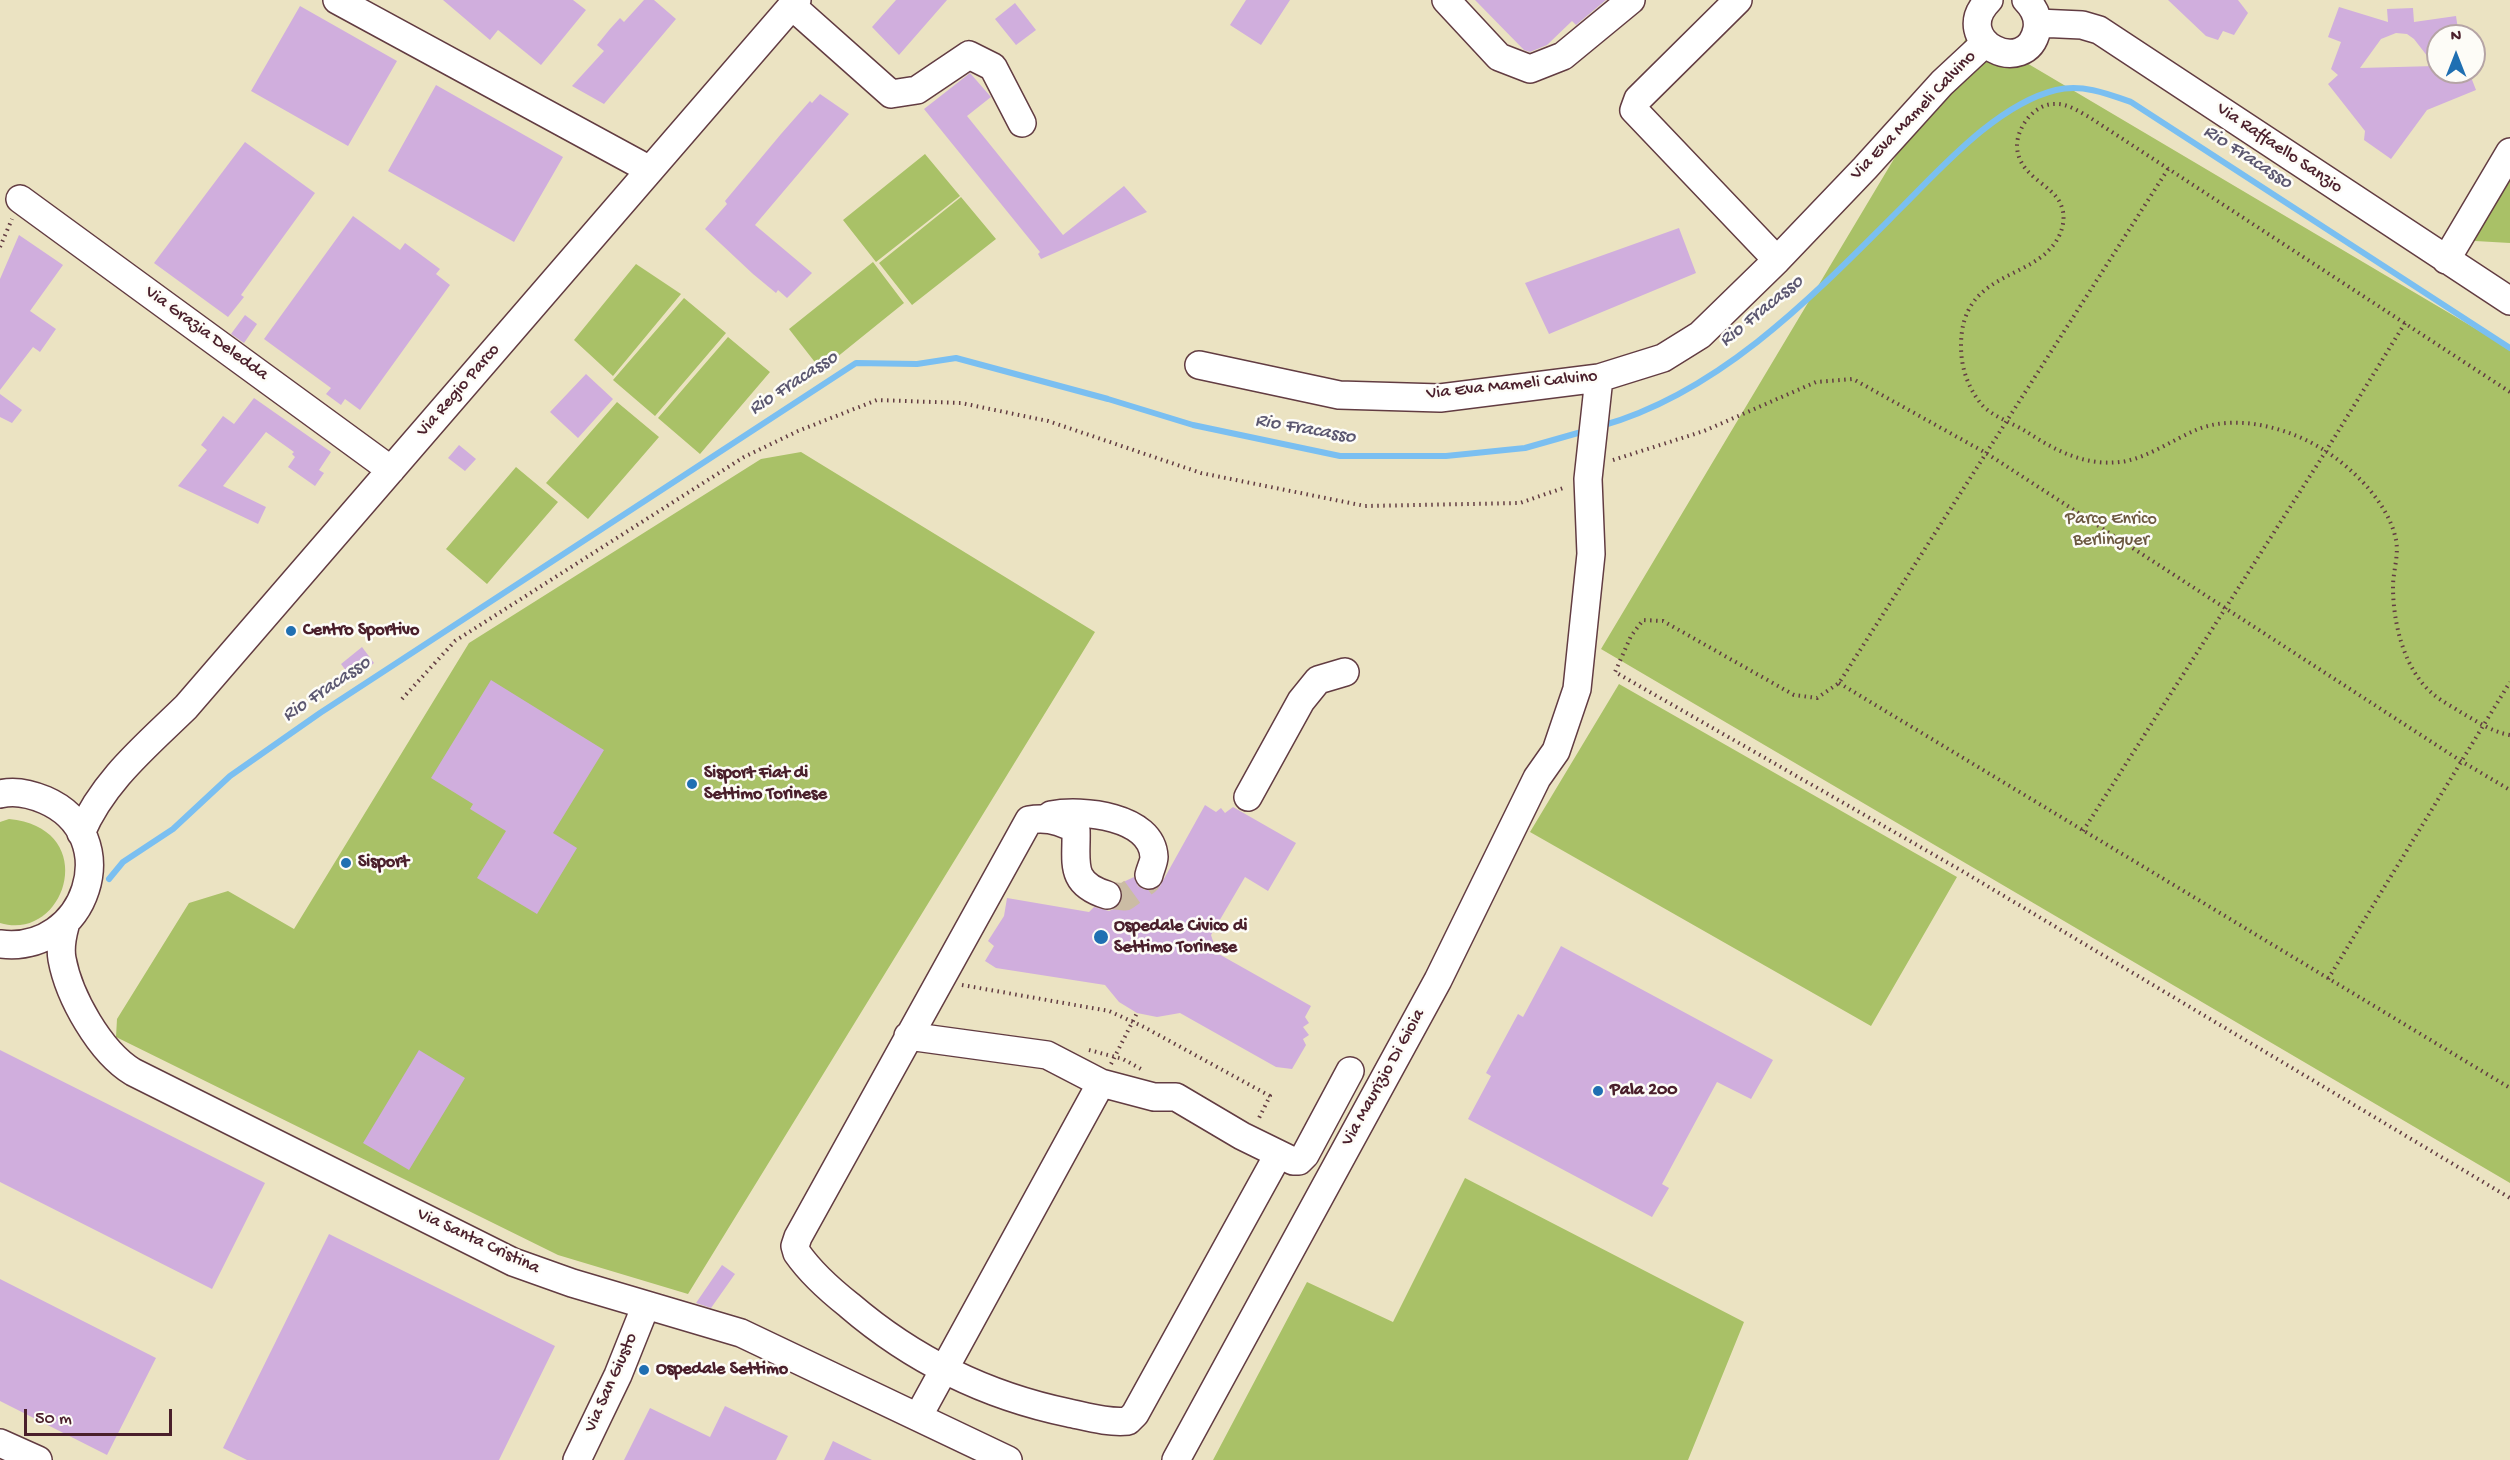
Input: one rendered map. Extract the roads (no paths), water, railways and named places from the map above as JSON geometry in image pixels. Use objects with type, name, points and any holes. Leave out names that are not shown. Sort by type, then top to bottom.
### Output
[{"type":"street","points":[[337,0],[650,170]]},
{"type":"street","points":[[1446,0],[1499,57],[1530,69],[1563,56],[1630,0]]},
{"type":"street","points":[[1738,0],[1638,99],[1634,111],[1777,260]]},
{"type":"street","points":[[1989,0],[1978,16],[1978,26],[1985,43],[2000,53],[2018,52],[2033,41],[2032,12]]},
{"type":"street","points":[[795,3],[891,94],[918,90],[969,55],[993,67],[1022,123]]},
{"type":"street","name":"Via Regio Parco","points":[[81,833],[89,815],[115,776],[186,707],[795,3]]},
{"type":"street","name":"Via Raffaello Sanzio","points":[[2032,12],[2099,30],[2510,301]]},
{"type":"street","name":"Via Eva Mameli Calvino","points":[[1199,364],[1339,395],[1440,398],[1599,378],[1663,358],[1700,335],[1777,260],[1942,83],[1985,43]]},
{"type":"street","points":[[2446,260],[2510,152]]},
{"type":"street","name":"Via Grazia Deledda","points":[[20,199],[391,470]]},
{"type":"street","name":"Via Maurizio Di Gioia","points":[[1176,1460],[1438,980],[1537,778],[1556,751],[1577,689],[1591,554],[1589,473],[1599,378]]},
{"type":"street","points":[[1248,797],[1301,701],[1318,680],[1345,672]]},
{"type":"street","name":"Via Regio Parco","points":[[54,804],[78,797],[115,776]]},
{"type":"street","points":[[0,794],[32,795],[54,804],[70,817],[81,833],[89,857],[89,882],[80,906],[65,926],[40,940],[6,945]]},
{"type":"street","points":[[1149,875],[1154,857],[1147,836],[1131,823],[1093,815],[1056,814],[1029,820],[1023,827],[908,1036],[795,1246],[804,1263],[858,1313],[919,1357],[943,1370],[989,1390],[1035,1406],[1091,1418],[1128,1420],[1136,1414],[1278,1155]]},
{"type":"street","points":[[1041,818],[1068,825],[1076,830],[1074,864],[1080,878],[1094,891],[1107,895]]},
{"type":"street","name":"Via Santa Cristina","points":[[65,926],[61,957],[66,978],[96,1036],[113,1059],[133,1072],[513,1262],[741,1333],[1008,1460]]},
{"type":"street","name":"Via Santa Cristina","points":[[6,945],[43,960],[66,978]]},
{"type":"street","points":[[908,1036],[1047,1055],[1101,1083],[1154,1097],[1176,1097],[1248,1139],[1293,1161],[1299,1161],[1305,1155],[1350,1071]]},
{"type":"street","points":[[918,1417],[1101,1083]]},
{"type":"street","name":"Via San Giusto","points":[[577,1460],[618,1375],[646,1305]]},
{"type":"street","points":[[0,1443],[38,1460]]},
{"type":"waterway","name":"Rio Fracasso","points":[[1601,426],[1645,410],[1687,390],[1727,364],[1765,336],[1836,273],[1973,138],[2013,108],[2034,97],[2066,88],[2094,90],[2131,102],[2510,348]]},
{"type":"waterway","name":"Rio Fracasso","points":[[109,879],[123,862],[173,829],[230,776],[320,713],[856,363],[917,364],[956,358],[1108,399],[1193,425],[1340,456],[1446,456],[1525,448],[1585,431]]},
{"type":"tunnel","points":[[1107,895],[1125,897],[1147,881],[1149,875]]},
{"type":"place","name":"Centro Sportivo","points":[[291,631]]},
{"type":"place","name":"Sisport Fiat di Settimo Torinese","points":[[692,784]]},
{"type":"place","name":"Sisport","points":[[346,863]]},
{"type":"place","name":"Ospedale Civico di Settimo Torinese","points":[[1101,937]]},
{"type":"place","name":"Pala 200","points":[[1598,1091]]},
{"type":"place","name":"Ospedale Settimo","points":[[644,1370]]},
{"type":"park label","name":"Parco Enrico Berlinguer","points":[[2111,530]]}]
